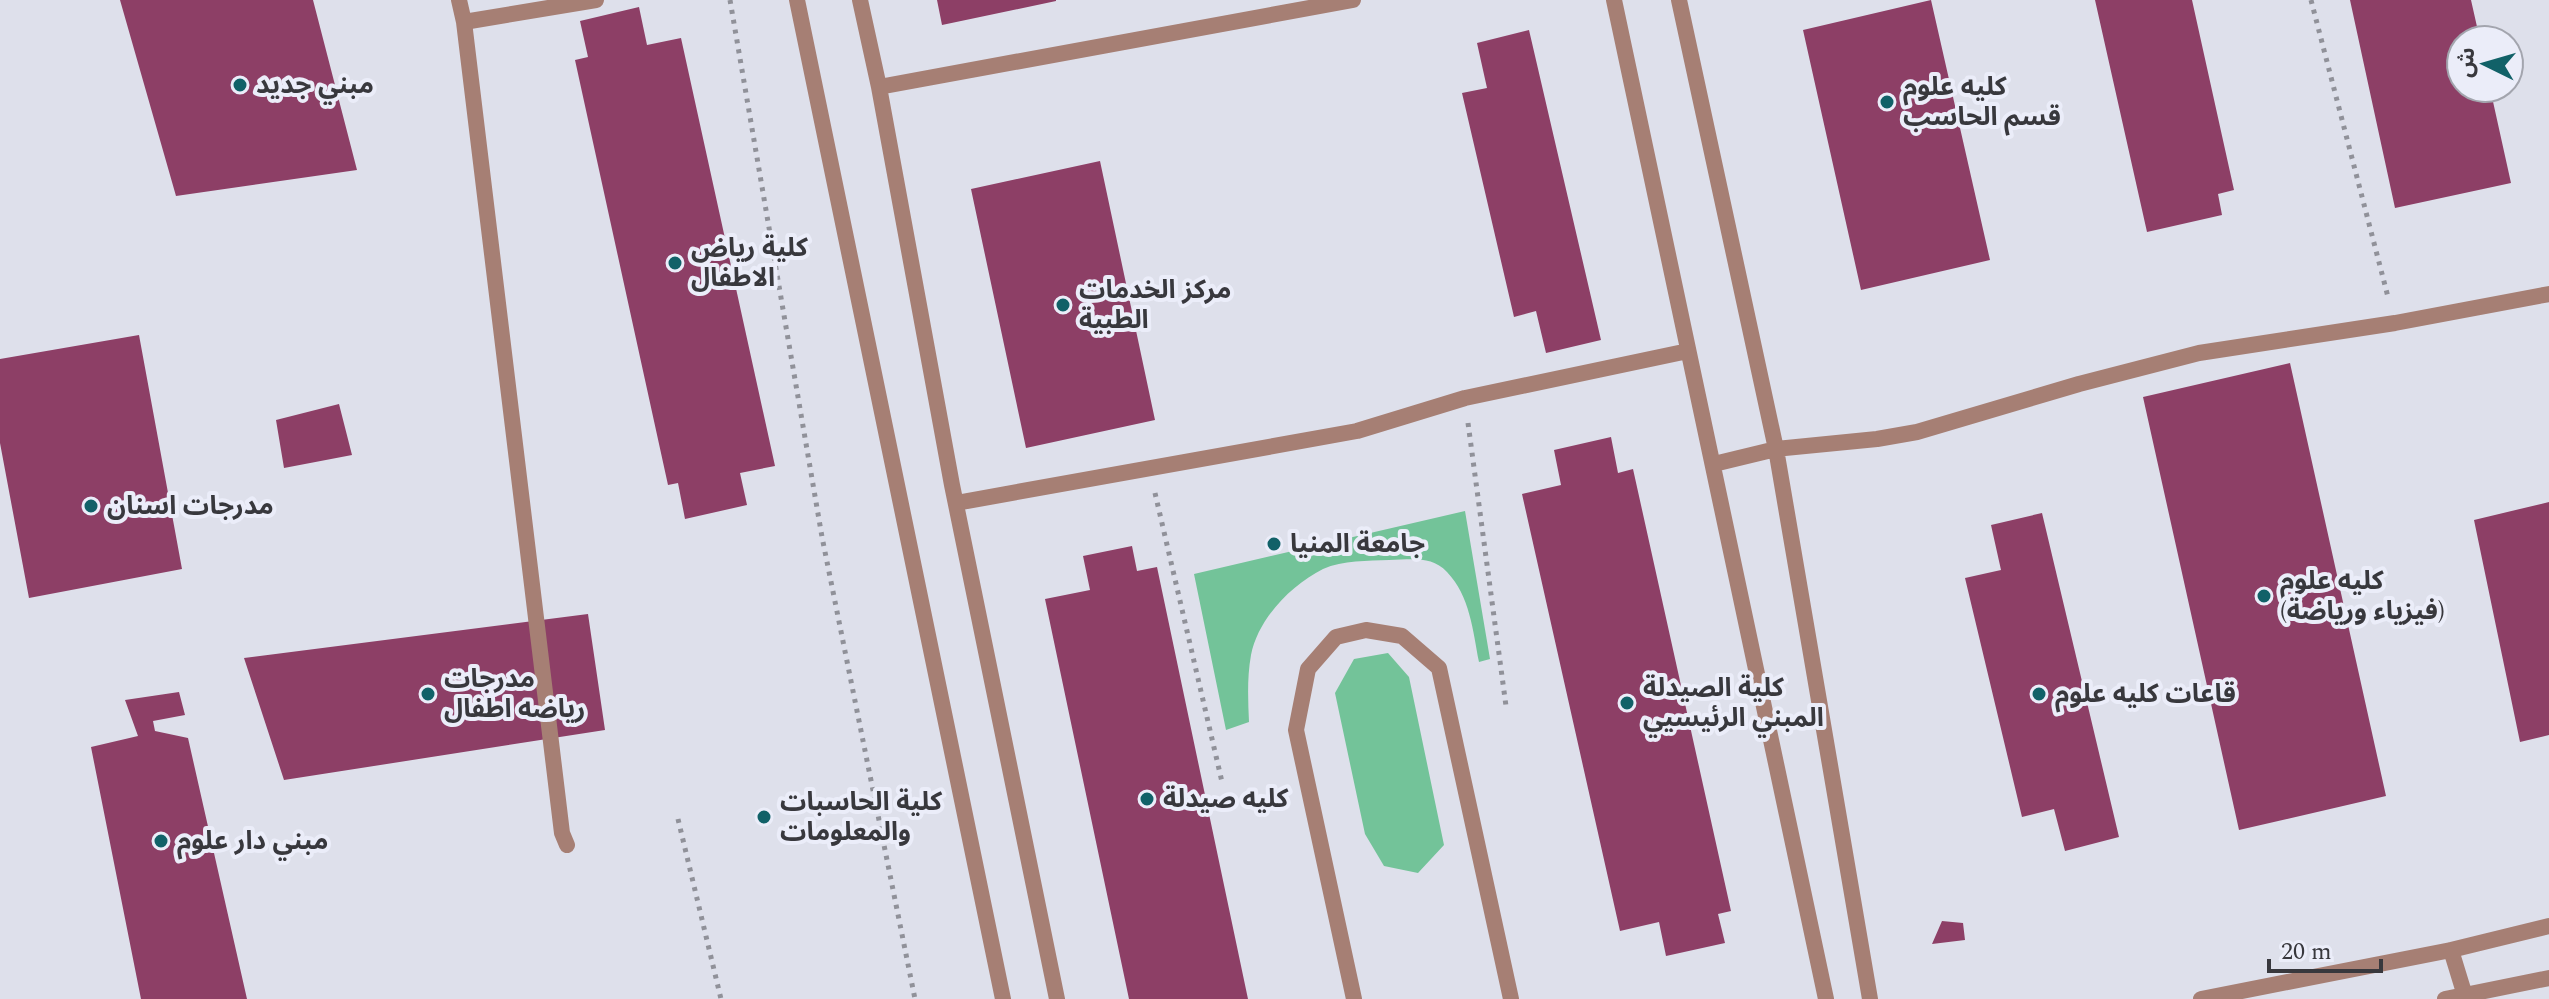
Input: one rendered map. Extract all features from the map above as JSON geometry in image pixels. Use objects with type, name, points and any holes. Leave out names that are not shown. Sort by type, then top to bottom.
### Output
[{"type":"street","points":[[459,0],[562,833],[567,845]]},
{"type":"street","points":[[464,22],[596,0]]},
{"type":"street","points":[[797,0],[1003,999]]},
{"type":"street","points":[[860,0],[956,503],[1057,999]]},
{"type":"street","points":[[879,87],[1353,0]]},
{"type":"street","points":[[1614,0],[1826,999]]},
{"type":"street","points":[[1679,0],[1776,449],[1870,999]]},
{"type":"street","points":[[1714,464],[1776,449],[1917,432],[2079,384],[2199,353],[2395,323],[2549,294]]},
{"type":"street","points":[[956,503],[1357,431],[1465,398],[1688,351]]},
{"type":"street","points":[[1354,999],[1296,730],[1308,669],[1336,637],[1366,630],[1402,636],[1439,668],[1511,999]]},
{"type":"street","points":[[2201,999],[2451,950],[2549,926]]},
{"type":"street","points":[[2451,950],[2466,996]]},
{"type":"street","points":[[2445,999],[2549,978]]},
{"type":"path","points":[[730,0],[822,537],[915,999]]},
{"type":"path","points":[[2311,0],[2395,323]]},
{"type":"path","points":[[1465,398],[1506,706]]},
{"type":"path","points":[[1149,469],[1222,782]]},
{"type":"path","points":[[678,819],[721,999]]},
{"type":"green space","points":[[1465,511],[1490,659],[1479,662],[1466,603],[1455,581],[1441,567],[1412,559],[1331,566],[1299,584],[1268,616],[1251,655],[1249,722],[1226,730],[1194,574]]},
{"type":"green space","points":[[1388,653],[1409,677],[1444,845],[1418,873],[1384,866],[1365,834],[1335,693],[1354,659]]},
{"type":"building","name":"مبني جديد","points":[[120,0],[313,0],[357,170],[176,196]]},
{"type":"building","points":[[937,0],[1056,0],[1056,1],[942,25]]},
{"type":"building","name":"كليه علوم قسم الحاسب","points":[[1931,0],[1990,260],[1861,290],[1803,30]]},
{"type":"building","points":[[2095,0],[2192,0],[2234,190],[2218,194],[2222,215],[2147,232]]},
{"type":"building","points":[[2350,0],[2471,0],[2476,24],[2445,24],[2445,104],[2494,104],[2511,183],[2395,208]]},
{"type":"building","name":"كلية رياض الاطفال","points":[[639,7],[647,45],[681,38],[775,466],[740,473],[747,505],[685,519],[678,483],[668,485],[575,60],[588,57],[580,21]]},
{"type":"building","points":[[1529,30],[1601,340],[1546,353],[1536,311],[1514,317],[1462,93],[1487,88],[1477,43]]},
{"type":"building","name":"مركز الخدمات الطبية","points":[[1100,161],[1155,420],[1026,448],[971,189]]},
{"type":"building","name":"مدرجات اسنان","points":[[139,335],[182,569],[29,598],[0,443],[0,359]]},
{"type":"building","name":"كليه علوم (فيزياء ورياضة)","points":[[2290,363],[2386,796],[2239,830],[2143,397]]},
{"type":"building","points":[[339,404],[352,455],[284,468],[276,420]]},
{"type":"building","name":"كلية الصيدلة المبني الرئيسيي","points":[[1611,437],[1618,473],[1633,469],[1731,911],[1718,914],[1725,943],[1666,956],[1659,922],[1620,931],[1522,494],[1561,485],[1554,450]]},
{"type":"building","points":[[2549,502],[2549,735],[2520,742],[2474,520]]},
{"type":"building","name":"قاعات كليه علوم","points":[[2042,513],[2119,837],[2065,851],[2054,809],[2022,817],[1965,578],[2001,570],[1991,525]]},
{"type":"building","name":"كليه صيدلة","points":[[1132,546],[1137,571],[1157,567],[1248,999],[1129,999],[1045,599],[1090,590],[1083,556]]},
{"type":"building","name":"مدرجات رياضه اطفال","points":[[588,614],[605,730],[284,780],[244,658]]},
{"type":"building","name":"مبني دار علوم","points":[[179,692],[185,715],[153,721],[155,731],[188,738],[247,999],[141,999],[91,747],[138,736],[125,700]]},
{"type":"building","points":[[1942,921],[1963,923],[1965,940],[1932,944]]},
{"type":"place","name":"مبني جديد","points":[[240,85]]},
{"type":"place","name":"كليه علوم قسم الحاسب","points":[[1887,102]]},
{"type":"place","name":"كلية رياض الاطفال","points":[[675,263]]},
{"type":"place","name":"مركز الخدمات الطبية","points":[[1063,305]]},
{"type":"place","name":"مدرجات اسنان","points":[[91,506]]},
{"type":"place","name":"جامعة المنيا","points":[[1274,544]]},
{"type":"place","name":"كليه علوم (فيزياء ورياضة)","points":[[2264,596]]},
{"type":"place","name":"مدرجات رياضه اطفال","points":[[428,694]]},
{"type":"place","name":"قاعات كليه علوم","points":[[2039,694]]},
{"type":"place","name":"كلية الصيدلة المبني الرئيسيي","points":[[1627,703]]},
{"type":"place","name":"كليه صيدلة","points":[[1147,799]]},
{"type":"place","name":"كلية الحاسبات والمعلومات","points":[[764,817]]},
{"type":"place","name":"مبني دار علوم","points":[[161,841]]}]
